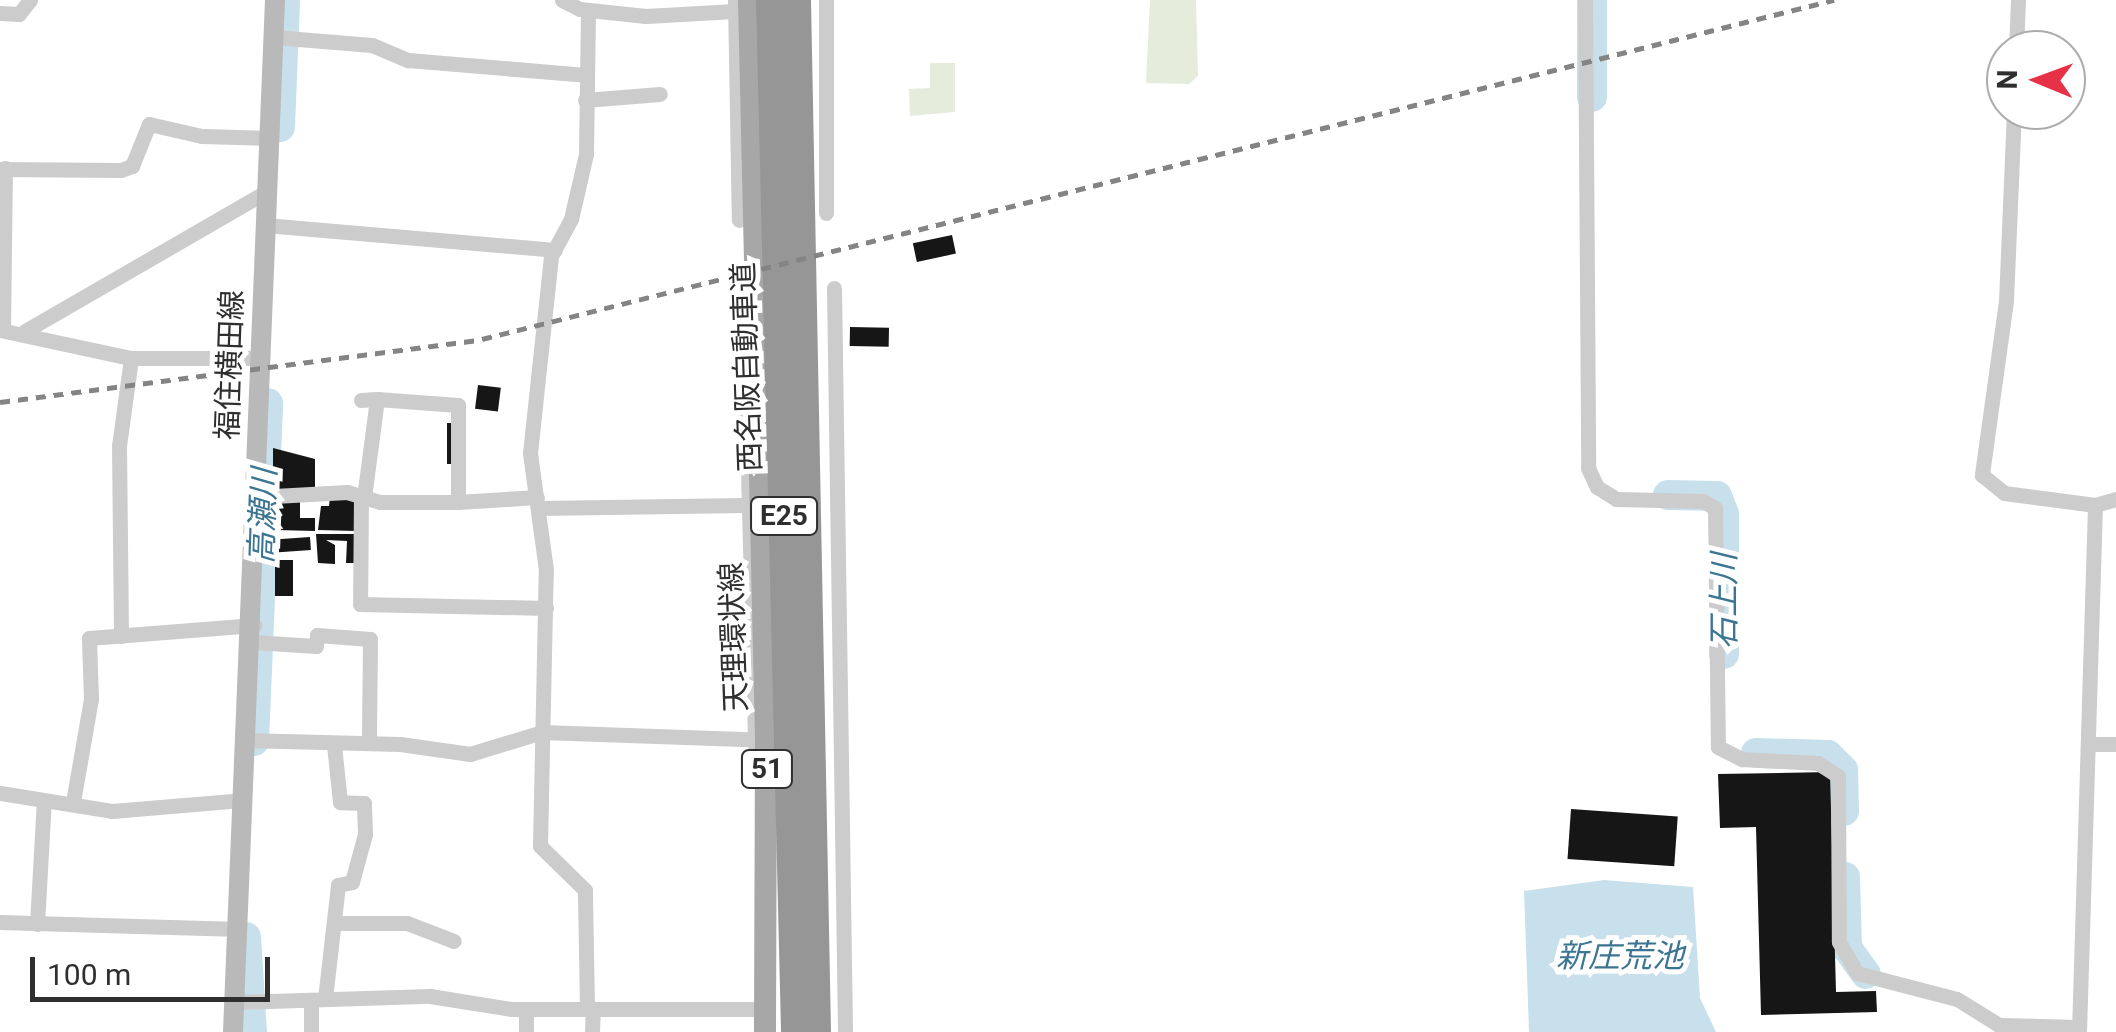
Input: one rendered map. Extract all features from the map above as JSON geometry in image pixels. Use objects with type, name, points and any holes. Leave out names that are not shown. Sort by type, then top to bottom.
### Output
[{"type":"highway","name":"西名阪自動車道","points":[[770,0],[795,1032]]},
{"type":"highway","name":"西名阪自動車道","points":[[796,0],[817,1032]]},
{"type":"main road","name":"福住横田線","points":[[233,1032],[242,800],[263,497],[258,358],[275,0]]},
{"type":"main road","name":"天理環状線","points":[[740,4],[751,89],[753,506],[760,739],[767,800],[766,1020]]},
{"type":"street","points":[[0,13],[19,14],[30,0]]},
{"type":"street","points":[[562,0],[588,10],[646,16],[740,4],[739,220]]},
{"type":"street","points":[[826,0],[826,213]]},
{"type":"street","points":[[1585,0],[1588,468],[1596,487],[1616,499],[1703,501],[1715,508],[1718,747],[1742,759],[1818,763],[1838,776],[1840,942],[1857,974],[1957,999],[1999,1025],[2079,1030],[2095,505]]},
{"type":"street","points":[[2017,30],[2018,0]]},
{"type":"street","points":[[588,10],[586,154],[572,220],[554,250],[546,342],[536,368],[530,453],[546,608],[540,846],[584,890],[592,1032]]},
{"type":"street","points":[[274,37],[372,46],[408,60],[585,75]]},
{"type":"street","points":[[585,100],[660,94]]},
{"type":"street","points":[[258,358],[131,358],[25,331],[1,330],[2,168],[132,166],[150,124],[202,136],[268,138]]},
{"type":"street","points":[[2013,130],[2006,301],[1982,475],[2004,493],[2095,505],[2116,499]]},
{"type":"street","points":[[25,331],[267,191]]},
{"type":"street","points":[[266,225],[554,250]]},
{"type":"street","points":[[834,288],[844,1032]]},
{"type":"street","points":[[263,497],[318,492],[458,502],[753,506],[744,318]]},
{"type":"street","points":[[121,636],[119,446],[131,358]]},
{"type":"street","points":[[458,502],[458,405],[369,400],[360,604],[546,608]]},
{"type":"street","points":[[73,802],[91,699],[89,638],[253,633],[316,646],[317,635],[370,638],[370,743]]},
{"type":"street","points":[[246,740],[370,743],[470,754],[542,732],[760,739]]},
{"type":"street","points":[[2088,744],[2116,744]]},
{"type":"street","points":[[311,1032],[337,923],[338,885],[352,882],[366,834],[364,802],[340,802],[334,745]]},
{"type":"street","points":[[0,793],[112,811],[242,800]]},
{"type":"street","points":[[37,924],[44,800]]},
{"type":"street","points":[[0,922],[239,929]]},
{"type":"street","points":[[337,923],[407,923],[454,941]]},
{"type":"street","points":[[235,1002],[430,996],[526,1009],[766,1020]]},
{"type":"street","points":[[526,1009],[526,1032]]},
{"type":"green space","points":[[1150,0],[1196,0],[1198,76],[1189,84],[1146,83]]},
{"type":"green space","points":[[930,63],[955,63],[955,112],[910,116],[909,89],[930,88]]},
{"type":"water","name":"新庄荒池","points":[[1604,880],[1693,887],[1700,998],[1716,1032],[1529,1032],[1524,891]]},
{"type":"building","points":[[952,235],[956,254],[917,262],[913,243]]},
{"type":"building","points":[[850,327],[889,328],[889,347],[850,346]]},
{"type":"building","points":[[478,385],[501,388],[498,412],[475,409]]},
{"type":"building","points":[[447,423],[453,423],[453,464],[447,464]]},
{"type":"building","points":[[273,448],[315,459],[315,489],[273,489]]},
{"type":"building","points":[[330,496],[357,499],[356,531],[318,530],[321,506],[329,506]]},
{"type":"building","points":[[300,500],[300,518],[315,518],[315,531],[276,530],[276,503]]},
{"type":"building","points":[[316,534],[357,534],[356,563],[346,563],[347,541],[326,540],[335,545],[335,564],[318,563]]},
{"type":"building","points":[[310,537],[311,550],[279,552],[278,539]]},
{"type":"building","points":[[275,560],[293,560],[293,596],[275,596]]},
{"type":"building","points":[[1830,772],[1836,992],[1876,991],[1877,1012],[1761,1015],[1756,827],[1720,828],[1718,774]]},
{"type":"building","points":[[1571,809],[1678,816],[1674,866],[1568,859]]},
{"type":"waterway","name":"高瀬川","points":[[280,127],[285,0]]},
{"type":"waterway","name":"石上川","points":[[1592,0],[1592,97]]},
{"type":"waterway","name":"高瀬川","points":[[254,741],[268,403]]},
{"type":"waterway","name":"石上川","points":[[1668,495],[1717,496],[1724,514],[1724,654]]},
{"type":"waterway","name":"石上川","points":[[1756,753],[1828,755],[1843,770],[1844,811]]},
{"type":"waterway","name":"石上川","points":[[1845,877],[1847,948],[1866,974]]},
{"type":"waterway","name":"高瀬川","points":[[246,937],[252,1032]]},
{"type":"railway","points":[[0,402],[482,339],[1834,0]]}]
